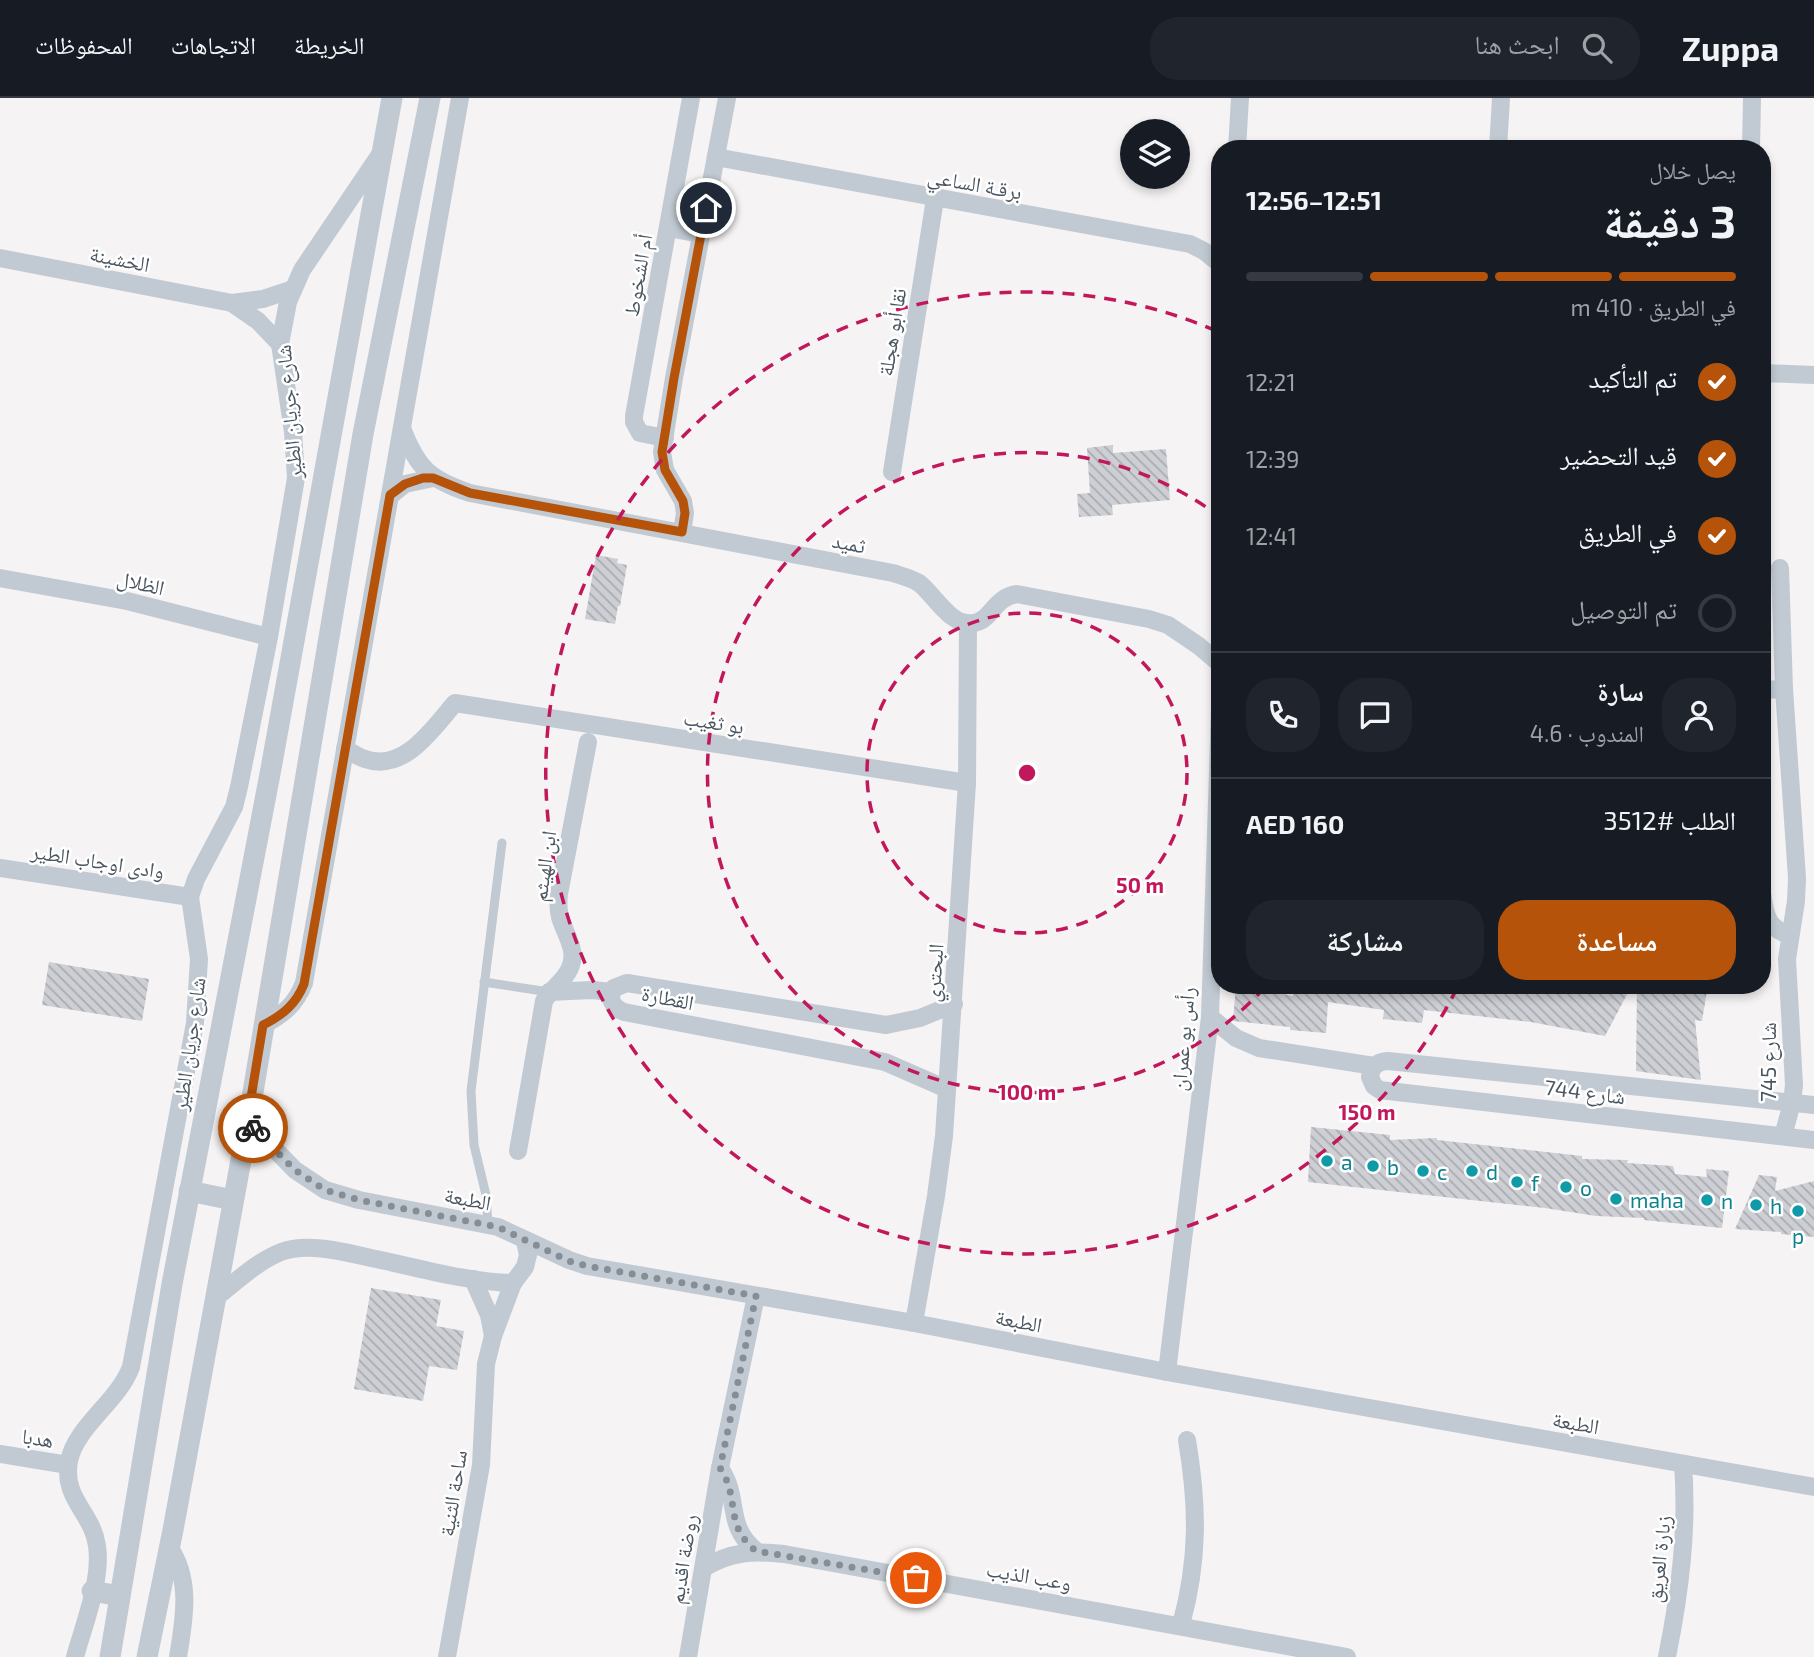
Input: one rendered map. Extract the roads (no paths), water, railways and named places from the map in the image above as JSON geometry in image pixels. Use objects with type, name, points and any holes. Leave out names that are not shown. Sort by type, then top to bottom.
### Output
[{"type":"street","name":"شارع جريان الطير","points":[[110,1657],[190,1191],[270,775],[392,98]]},
{"type":"street","points":[[147,1657],[247,1122],[363,434],[430,98]]},
{"type":"street","points":[[263,1025],[287,1011],[304,984],[460,98]]},
{"type":"street","name":"أم الشخوط","points":[[665,438],[640,433],[634,422],[691,98]]},
{"type":"street","points":[[682,532],[685,513],[683,501],[668,479],[663,461],[665,438],[727,98]]},
{"type":"street","points":[[1238,140],[1240,98]]},
{"type":"street","points":[[1499,140],[1501,98]]},
{"type":"street","points":[[1751,140],[1752,98]]},
{"type":"street","name":"شارع جريان الطير","points":[[68,1465],[75,1443],[121,1389],[131,1367],[195,1023],[199,959],[190,897],[196,879],[234,807],[269,638],[296,478],[293,432],[280,344],[284,316],[292,289],[316,247],[383,150]]},
{"type":"street","name":"برقـة الساعي","points":[[716,157],[1191,244],[1211,257]]},
{"type":"street","name":"نقا أبو هجلة","points":[[892,472],[935,199]]},
{"type":"street","points":[[668,228],[701,234]]},
{"type":"street","name":"الخشينة","points":[[0,258],[232,303],[263,299],[292,289]]},
{"type":"street","name":"الخشينة","points":[[232,303],[258,321],[280,344]]},
{"type":"street","points":[[642,372],[674,378]]},
{"type":"street","points":[[1771,373],[1814,375]]},
{"type":"street","points":[[402,428],[415,456],[433,478]]},
{"type":"street","points":[[390,495],[405,484],[433,478]]},
{"type":"street","name":"ثميد","points":[[433,478],[470,493],[905,577],[920,584],[954,619],[968,624]]},
{"type":"street","name":"شارع 745","points":[[1780,568],[1784,689],[1797,878],[1787,959],[1794,1085],[1783,1136]]},
{"type":"street","name":"الظلال","points":[[0,578],[127,601],[269,638]]},
{"type":"street","points":[[968,624],[982,621],[1006,597],[1022,595],[1168,625],[1211,656]]},
{"type":"street","name":"البحتري","points":[[914,1323],[936,1196],[954,1004],[967,783],[968,624]]},
{"type":"street","points":[[1771,690],[1784,689]]},
{"type":"street","name":"بو ثغيب","points":[[345,749],[367,760],[392,761],[413,749],[455,703],[967,783]]},
{"type":"street","name":"ابن الهيثم","points":[[518,1151],[544,1001],[549,992],[564,978],[571,965],[571,942],[559,915],[559,894],[589,742]]},
{"type":"street","name":"وادى اوجاب الطير","points":[[0,868],[190,897]]},
{"type":"street","points":[[1771,924],[1781,933],[1790,935]]},
{"type":"street","name":"القطارة","points":[[947,1088],[885,1062],[624,1012],[613,1004],[612,992],[622,983],[634,984],[886,1025],[920,1018],[954,1004]]},
{"type":"street","name":"رأس بو عمران","points":[[1167,1372],[1210,1017],[1211,986]]},
{"type":"street","points":[[549,992],[612,992]]},
{"type":"street","name":"شارع 744","points":[[1210,1017],[1236,1038],[1259,1048],[1374,1066],[1388,1061],[1814,1105]]},
{"type":"street","name":"شارع 744","points":[[1374,1066],[1371,1082],[1380,1090],[1814,1140]]},
{"type":"street","name":"الطبعة","points":[[247,1122],[295,1170],[325,1190],[359,1200],[498,1227],[587,1266],[914,1323],[1167,1372],[1814,1488]]},
{"type":"street","points":[[190,1191],[233,1200]]},
{"type":"street","name":"ساحة الثنية","points":[[447,1657],[480,1473],[484,1435],[484,1380],[493,1336],[513,1283],[525,1267],[528,1255],[525,1241]]},
{"type":"street","points":[[215,1298],[266,1260],[283,1251],[303,1248],[350,1253],[473,1279],[513,1283]]},
{"type":"street","name":"ساحة الثنية","points":[[473,1279],[489,1315],[493,1336]]},
{"type":"street","name":"روضة اقديم","points":[[688,1657],[720,1468],[756,1296]]},
{"type":"street","points":[[1181,1625],[1188,1598],[1196,1541],[1194,1485],[1187,1440]]},
{"type":"street","name":"هدبا","points":[[0,1454],[68,1465]]},
{"type":"street","name":"زبارة العريق","points":[[1667,1657],[1685,1543],[1684,1464]]},
{"type":"street","points":[[68,1465],[69,1488],[97,1546],[97,1575],[75,1657]]},
{"type":"street","points":[[720,1468],[730,1485],[736,1526],[741,1536],[756,1551]]},
{"type":"street","points":[[169,1548],[180,1570],[185,1601],[178,1657]]},
{"type":"street","name":"وعب الذيب","points":[[704,1568],[729,1555],[756,1551],[784,1554],[1347,1657]]},
{"type":"street","points":[[93,1591],[120,1596]]},
{"type":"lane","points":[[488,1225],[486,1195],[474,1144],[471,1091],[502,843]]},
{"type":"lane","points":[[484,982],[549,992]]},
{"type":"place","name":"a","points":[[1327,1161]]},
{"type":"place","name":"b","points":[[1373,1166]]},
{"type":"place","name":"c","points":[[1423,1171]]},
{"type":"place","name":"d","points":[[1472,1171]]},
{"type":"place","name":"f","points":[[1517,1182]]},
{"type":"place","name":"o","points":[[1566,1187]]},
{"type":"place","name":"maha","points":[[1616,1199]]},
{"type":"place","name":"n","points":[[1707,1200]]},
{"type":"place","name":"h","points":[[1756,1205]]},
{"type":"place","name":"p","points":[[1798,1211]]}]
